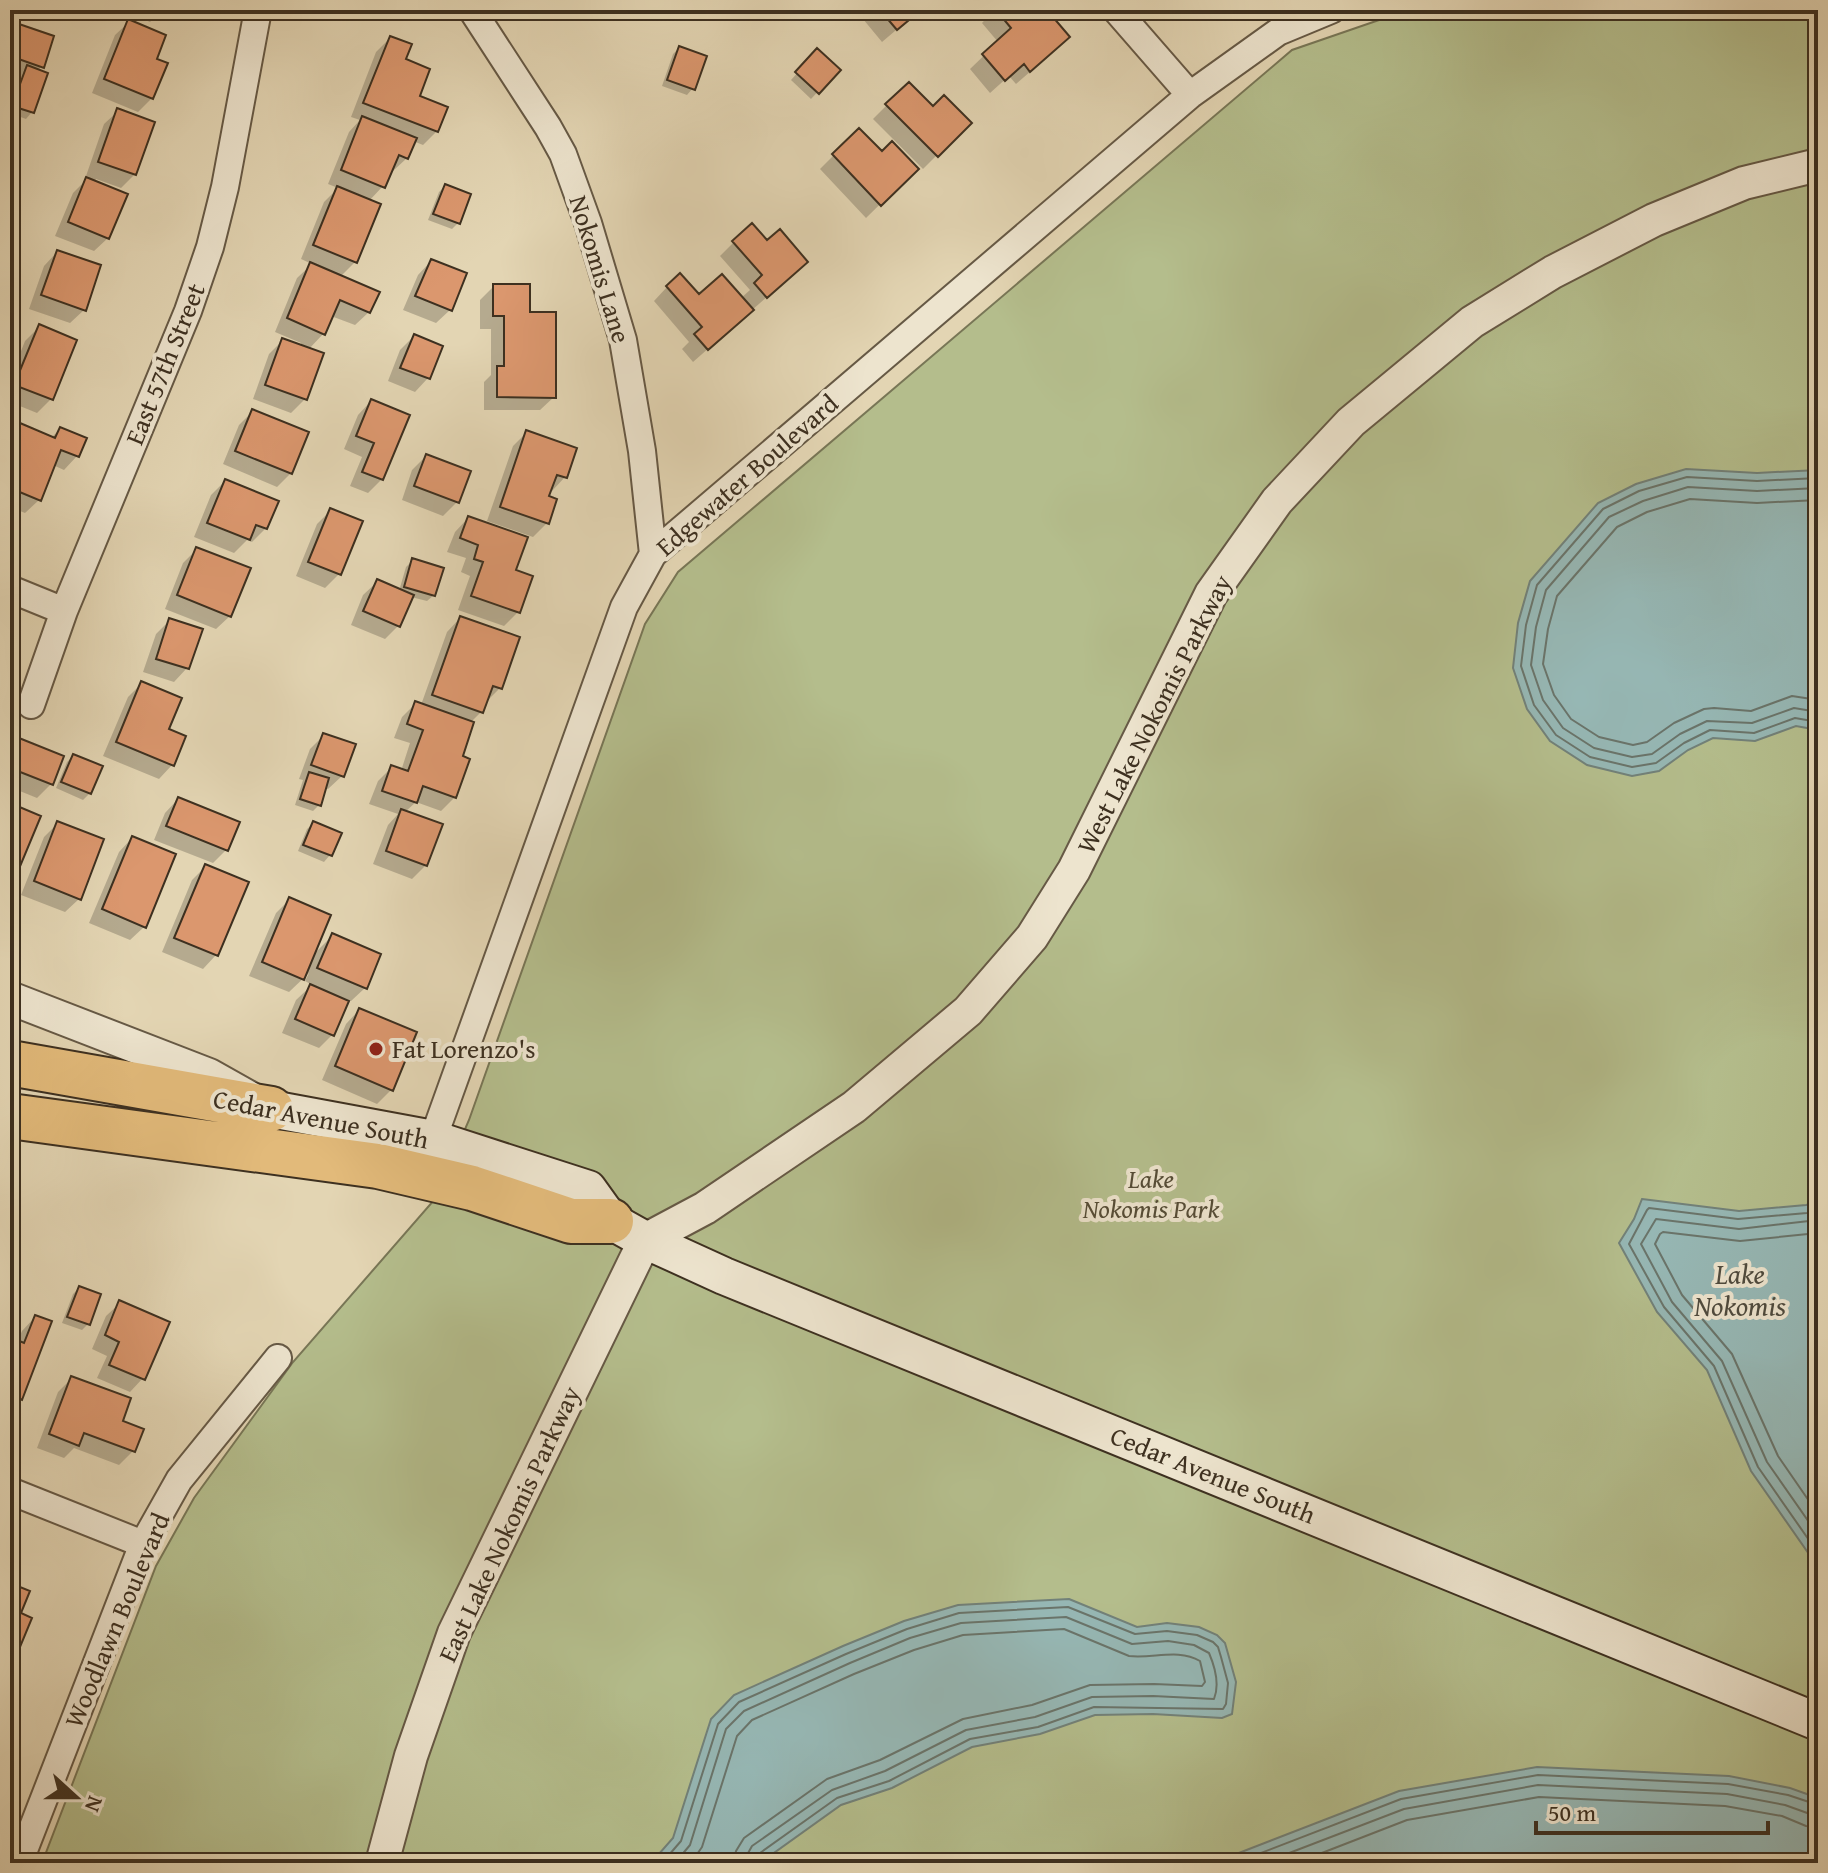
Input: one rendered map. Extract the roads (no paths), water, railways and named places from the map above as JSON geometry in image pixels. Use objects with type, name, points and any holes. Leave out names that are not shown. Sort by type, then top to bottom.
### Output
[{"type":"highway","name":"Cedar Avenue South","points":[[10,1063],[271,1109]]},
{"type":"highway","name":"Cedar Avenue South","points":[[10,1116],[378,1166],[472,1188],[571,1221],[628,1230]]},
{"type":"main road","name":"Cedar Avenue South","points":[[271,1109],[433,1139],[588,1189],[628,1230],[754,1288],[1818,1722]]},
{"type":"street","name":"East 57th Street","points":[[31,705],[64,611],[188,311],[210,247],[225,187],[258,10]]},
{"type":"street","name":"Nokomis Lane","points":[[472,10],[563,154],[588,223],[623,340],[642,451],[653,554]]},
{"type":"street","points":[[1116,10],[1190,95]]},
{"type":"street","name":"Edgewater Boulevard","points":[[433,1139],[624,607],[653,554],[1190,95],[1278,32],[1331,10]]},
{"type":"street","name":"West Lake Nokomis Parkway","points":[[628,1230],[705,1208],[854,1107],[968,1011],[1032,937],[1074,870],[1211,594],[1277,501],[1351,422],[1472,322],[1553,272],[1654,220],[1744,183],[1818,165]]},
{"type":"street","points":[[10,589],[64,611]]},
{"type":"street","points":[[10,998],[209,1075],[271,1109]]},
{"type":"street","name":"East Lake Nokomis Parkway","points":[[382,1863],[411,1756],[454,1633],[628,1230]]},
{"type":"street","name":"Woodlawn Boulevard","points":[[19,1863],[143,1544],[179,1480],[278,1358]]},
{"type":"street","points":[[10,1491],[143,1544]]},
{"type":"water","points":[[1686,469],[1757,473],[1818,470],[1818,730],[1796,726],[1755,741],[1713,738],[1688,750],[1659,771],[1632,776],[1587,765],[1550,741],[1527,709],[1513,668],[1518,623],[1530,581],[1598,503],[1636,484]]},
{"type":"water","name":"Lake Nokomis","points":[[1642,1199],[1739,1211],[1818,1202],[1818,1567],[1751,1471],[1707,1370],[1657,1312],[1619,1243]]},
{"type":"water","points":[[1069,1599],[1137,1627],[1167,1623],[1199,1627],[1217,1635],[1225,1643],[1236,1682],[1232,1714],[1222,1718],[1095,1715],[1040,1734],[972,1747],[892,1788],[841,1805],[760,1863],[651,1863],[673,1838],[711,1719],[734,1695],[904,1621],[958,1605]]},
{"type":"water","points":[[1537,1767],[1729,1776],[1790,1788],[1818,1798],[1818,1863],[1213,1863],[1399,1791]]},
{"type":"place","name":"Fat Lorenzo's","points":[[376,1049]]},
{"type":"park label","name":"Lake Nokomis Park","points":[[1151,1194]]}]
